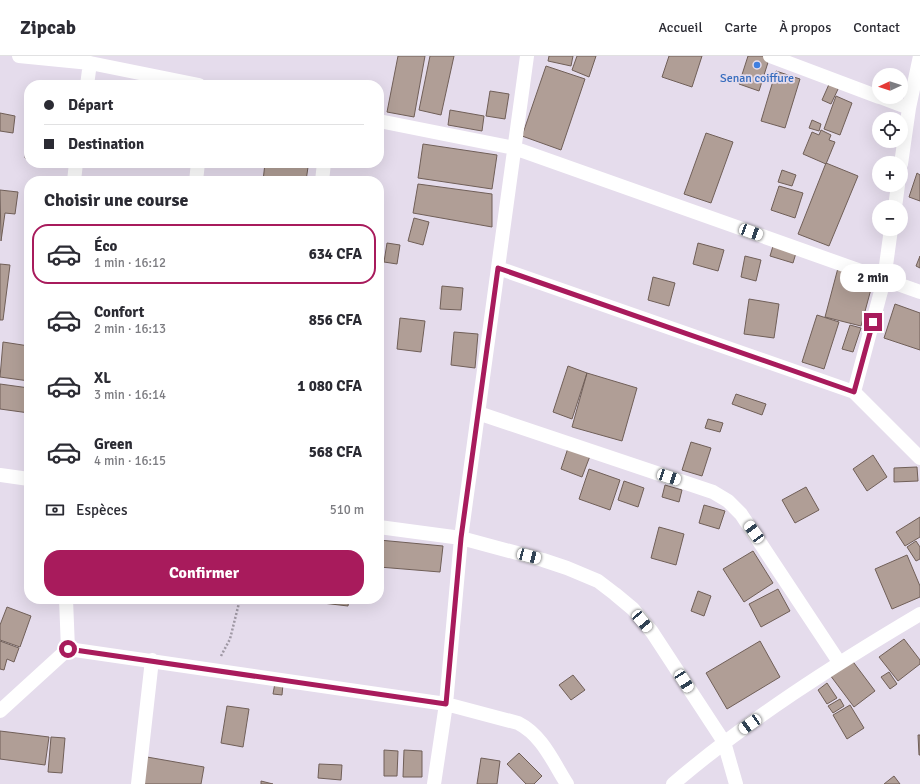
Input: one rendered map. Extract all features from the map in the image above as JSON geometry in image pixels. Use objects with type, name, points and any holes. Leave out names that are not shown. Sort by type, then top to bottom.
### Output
[{"type":"street","points":[[19,56],[90,63],[175,80]]},
{"type":"street","points":[[434,784],[446,704],[461,538],[527,56]]},
{"type":"street","points":[[770,56],[872,94]]},
{"type":"street","points":[[902,156],[909,108],[920,56]]},
{"type":"street","points":[[88,80],[90,63]]},
{"type":"street","points":[[898,104],[909,108]]},
{"type":"street","points":[[384,122],[514,148],[920,292]]},
{"type":"street","points":[[854,392],[884,280],[890,236]]},
{"type":"street","points":[[498,268],[854,392],[920,458]]},
{"type":"street","points":[[478,413],[713,492],[728,501],[754,532],[839,662]]},
{"type":"street","points":[[0,475],[24,478]]},
{"type":"street","points":[[384,528],[461,538],[567,568],[598,581],[633,609],[652,632],[724,742],[736,784]]},
{"type":"street","points":[[66,604],[68,649]]},
{"type":"street","points":[[673,784],[724,742],[839,662],[920,614]]},
{"type":"street","points":[[0,711],[68,649],[152,660],[446,704],[518,723],[529,728],[540,740],[567,784]]},
{"type":"street","points":[[138,784],[152,660]]},
{"type":"path","points":[[204,668],[222,656],[230,639],[239,604]]},
{"type":"building","points":[[398,56],[425,56],[414,117],[387,112]]},
{"type":"building","points":[[430,56],[454,56],[441,115],[419,110]]},
{"type":"building","points":[[549,56],[573,56],[571,66],[548,61]]},
{"type":"building","points":[[577,56],[596,56],[589,77],[572,70]]},
{"type":"building","points":[[669,56],[702,56],[692,87],[662,77]]},
{"type":"building","points":[[748,56],[770,56],[759,91],[739,84]]},
{"type":"building","points":[[546,66],[585,79],[561,150],[522,136]]},
{"type":"building","points":[[776,71],[800,79],[785,128],[761,121]]},
{"type":"building","points":[[830,82],[839,87],[831,104],[822,100]]},
{"type":"building","points":[[490,91],[509,94],[505,119],[486,116]]},
{"type":"building","points":[[836,96],[852,103],[840,135],[824,129]]},
{"type":"building","points":[[450,110],[484,116],[482,131],[448,125]]},
{"type":"building","points":[[0,113],[15,116],[13,133],[0,131]]},
{"type":"building","points":[[812,120],[821,124],[819,131],[809,128]]},
{"type":"building","points":[[821,130],[831,135],[829,140],[835,142],[826,164],[803,154],[812,132],[819,135]]},
{"type":"building","points":[[706,133],[733,142],[711,203],[684,194]]},
{"type":"building","points":[[423,144],[497,155],[492,189],[418,178]]},
{"type":"building","points":[[826,163],[858,176],[829,246],[798,234]]},
{"type":"building","points":[[264,168],[308,168],[307,176],[264,176]]},
{"type":"building","points":[[782,170],[796,175],[792,186],[778,182]]},
{"type":"building","points":[[917,173],[920,175],[920,201],[909,197]]},
{"type":"building","points":[[418,184],[492,194],[492,227],[413,213]]},
{"type":"building","points":[[779,186],[803,193],[795,218],[771,210]]},
{"type":"building","points":[[0,190],[18,192],[15,214],[5,213],[1,241]]},
{"type":"building","points":[[414,218],[429,222],[423,245],[408,241]]},
{"type":"building","points":[[387,243],[400,245],[397,264],[384,262]]},
{"type":"building","points":[[698,243],[724,250],[718,271],[693,264]]},
{"type":"building","points":[[773,246],[796,253],[793,263],[770,256]]},
{"type":"building","points":[[745,256],[761,260],[756,281],[741,277]]},
{"type":"building","points":[[920,256],[920,268],[916,266]]},
{"type":"building","points":[[0,264],[10,265],[3,320],[0,320]]},
{"type":"building","points":[[838,268],[874,278],[861,326],[825,317]]},
{"type":"building","points":[[653,277],[675,283],[669,306],[648,300]]},
{"type":"building","points":[[442,286],[463,288],[461,310],[440,309]]},
{"type":"building","points":[[749,299],[779,304],[774,338],[744,334]]},
{"type":"building","points":[[895,304],[920,313],[920,350],[884,338]]},
{"type":"building","points":[[817,315],[839,322],[824,369],[802,362]]},
{"type":"building","points":[[400,318],[425,321],[421,352],[397,349]]},
{"type":"building","points":[[850,325],[861,328],[853,352],[842,349]]},
{"type":"building","points":[[454,332],[478,334],[475,368],[451,365]]},
{"type":"building","points":[[3,342],[24,345],[24,380],[0,377]]},
{"type":"building","points":[[568,366],[587,373],[572,419],[553,412]]},
{"type":"building","points":[[587,373],[637,388],[622,441],[572,427]]},
{"type":"building","points":[[0,384],[24,387],[24,412],[0,409]]},
{"type":"building","points":[[736,394],[766,404],[762,415],[732,404]]},
{"type":"building","points":[[708,419],[723,423],[720,432],[705,428]]},
{"type":"building","points":[[691,442],[711,448],[702,476],[682,470]]},
{"type":"building","points":[[568,448],[590,456],[582,477],[561,469]]},
{"type":"building","points":[[873,455],[887,477],[867,491],[853,469]]},
{"type":"building","points":[[917,467],[918,481],[894,482],[894,468]]},
{"type":"building","points":[[589,469],[620,480],[610,510],[579,499]]},
{"type":"building","points":[[624,481],[644,488],[638,507],[618,500]]},
{"type":"building","points":[[665,485],[682,490],[679,502],[662,497]]},
{"type":"building","points":[[806,487],[819,510],[795,523],[782,500]]},
{"type":"building","points":[[704,505],[725,511],[719,529],[699,523]]},
{"type":"building","points":[[920,517],[920,537],[905,546],[896,532]]},
{"type":"building","points":[[659,527],[684,534],[676,565],[651,558]]},
{"type":"building","points":[[384,540],[443,546],[440,572],[384,567]]},
{"type":"building","points":[[916,541],[920,547],[920,559],[916,561],[907,547]]},
{"type":"building","points":[[753,551],[773,583],[744,602],[723,569]]},
{"type":"building","points":[[907,555],[920,586],[920,597],[892,609],[875,569]]},
{"type":"building","points":[[778,589],[790,611],[761,627],[749,604]]},
{"type":"building","points":[[698,591],[711,596],[704,616],[691,611]]},
{"type":"building","points":[[331,604],[348,604],[348,606]]},
{"type":"building","points":[[7,607],[31,616],[20,647],[0,640],[0,625]]},
{"type":"building","points":[[904,639],[920,660],[920,664],[898,681],[879,657]]},
{"type":"building","points":[[0,641],[19,648],[14,662],[7,659],[4,670],[0,669]]},
{"type":"building","points":[[760,641],[780,677],[727,709],[706,673]]},
{"type":"building","points":[[851,659],[875,691],[854,707],[830,675]]},
{"type":"building","points":[[889,672],[897,684],[890,689],[881,677]]},
{"type":"building","points":[[573,675],[585,690],[571,700],[559,685]]},
{"type":"building","points":[[275,683],[283,684],[282,695],[273,694]]},
{"type":"building","points":[[827,683],[837,698],[827,704],[818,690]]},
{"type":"building","points":[[840,699],[844,706],[833,713],[828,706]]},
{"type":"building","points":[[850,705],[864,728],[847,739],[833,715]]},
{"type":"building","points":[[227,706],[249,709],[243,747],[221,743]]},
{"type":"building","points":[[0,731],[49,737],[45,765],[0,759]]},
{"type":"building","points":[[918,735],[920,735],[920,755],[919,755]]},
{"type":"building","points":[[51,737],[65,738],[62,773],[48,772]]},
{"type":"building","points":[[384,750],[398,751],[397,776],[384,776]]},
{"type":"building","points":[[404,750],[422,751],[422,777],[403,777]]},
{"type":"building","points":[[519,753],[542,776],[534,784],[526,784],[507,764]]},
{"type":"building","points":[[147,757],[204,767],[201,784],[142,784]]},
{"type":"building","points":[[481,758],[500,761],[497,784],[477,784]]},
{"type":"building","points":[[319,764],[342,765],[341,780],[318,778]]},
{"type":"building","points":[[894,776],[900,784],[884,784]]},
{"type":"building","points":[[261,781],[273,784],[261,784]]},
{"type":"place","name":"Senan coiffure","points":[[757,65]]},
{"type":"route","points":[[68,649],[446,704],[461,538],[498,268],[854,392],[873,322]]}]
